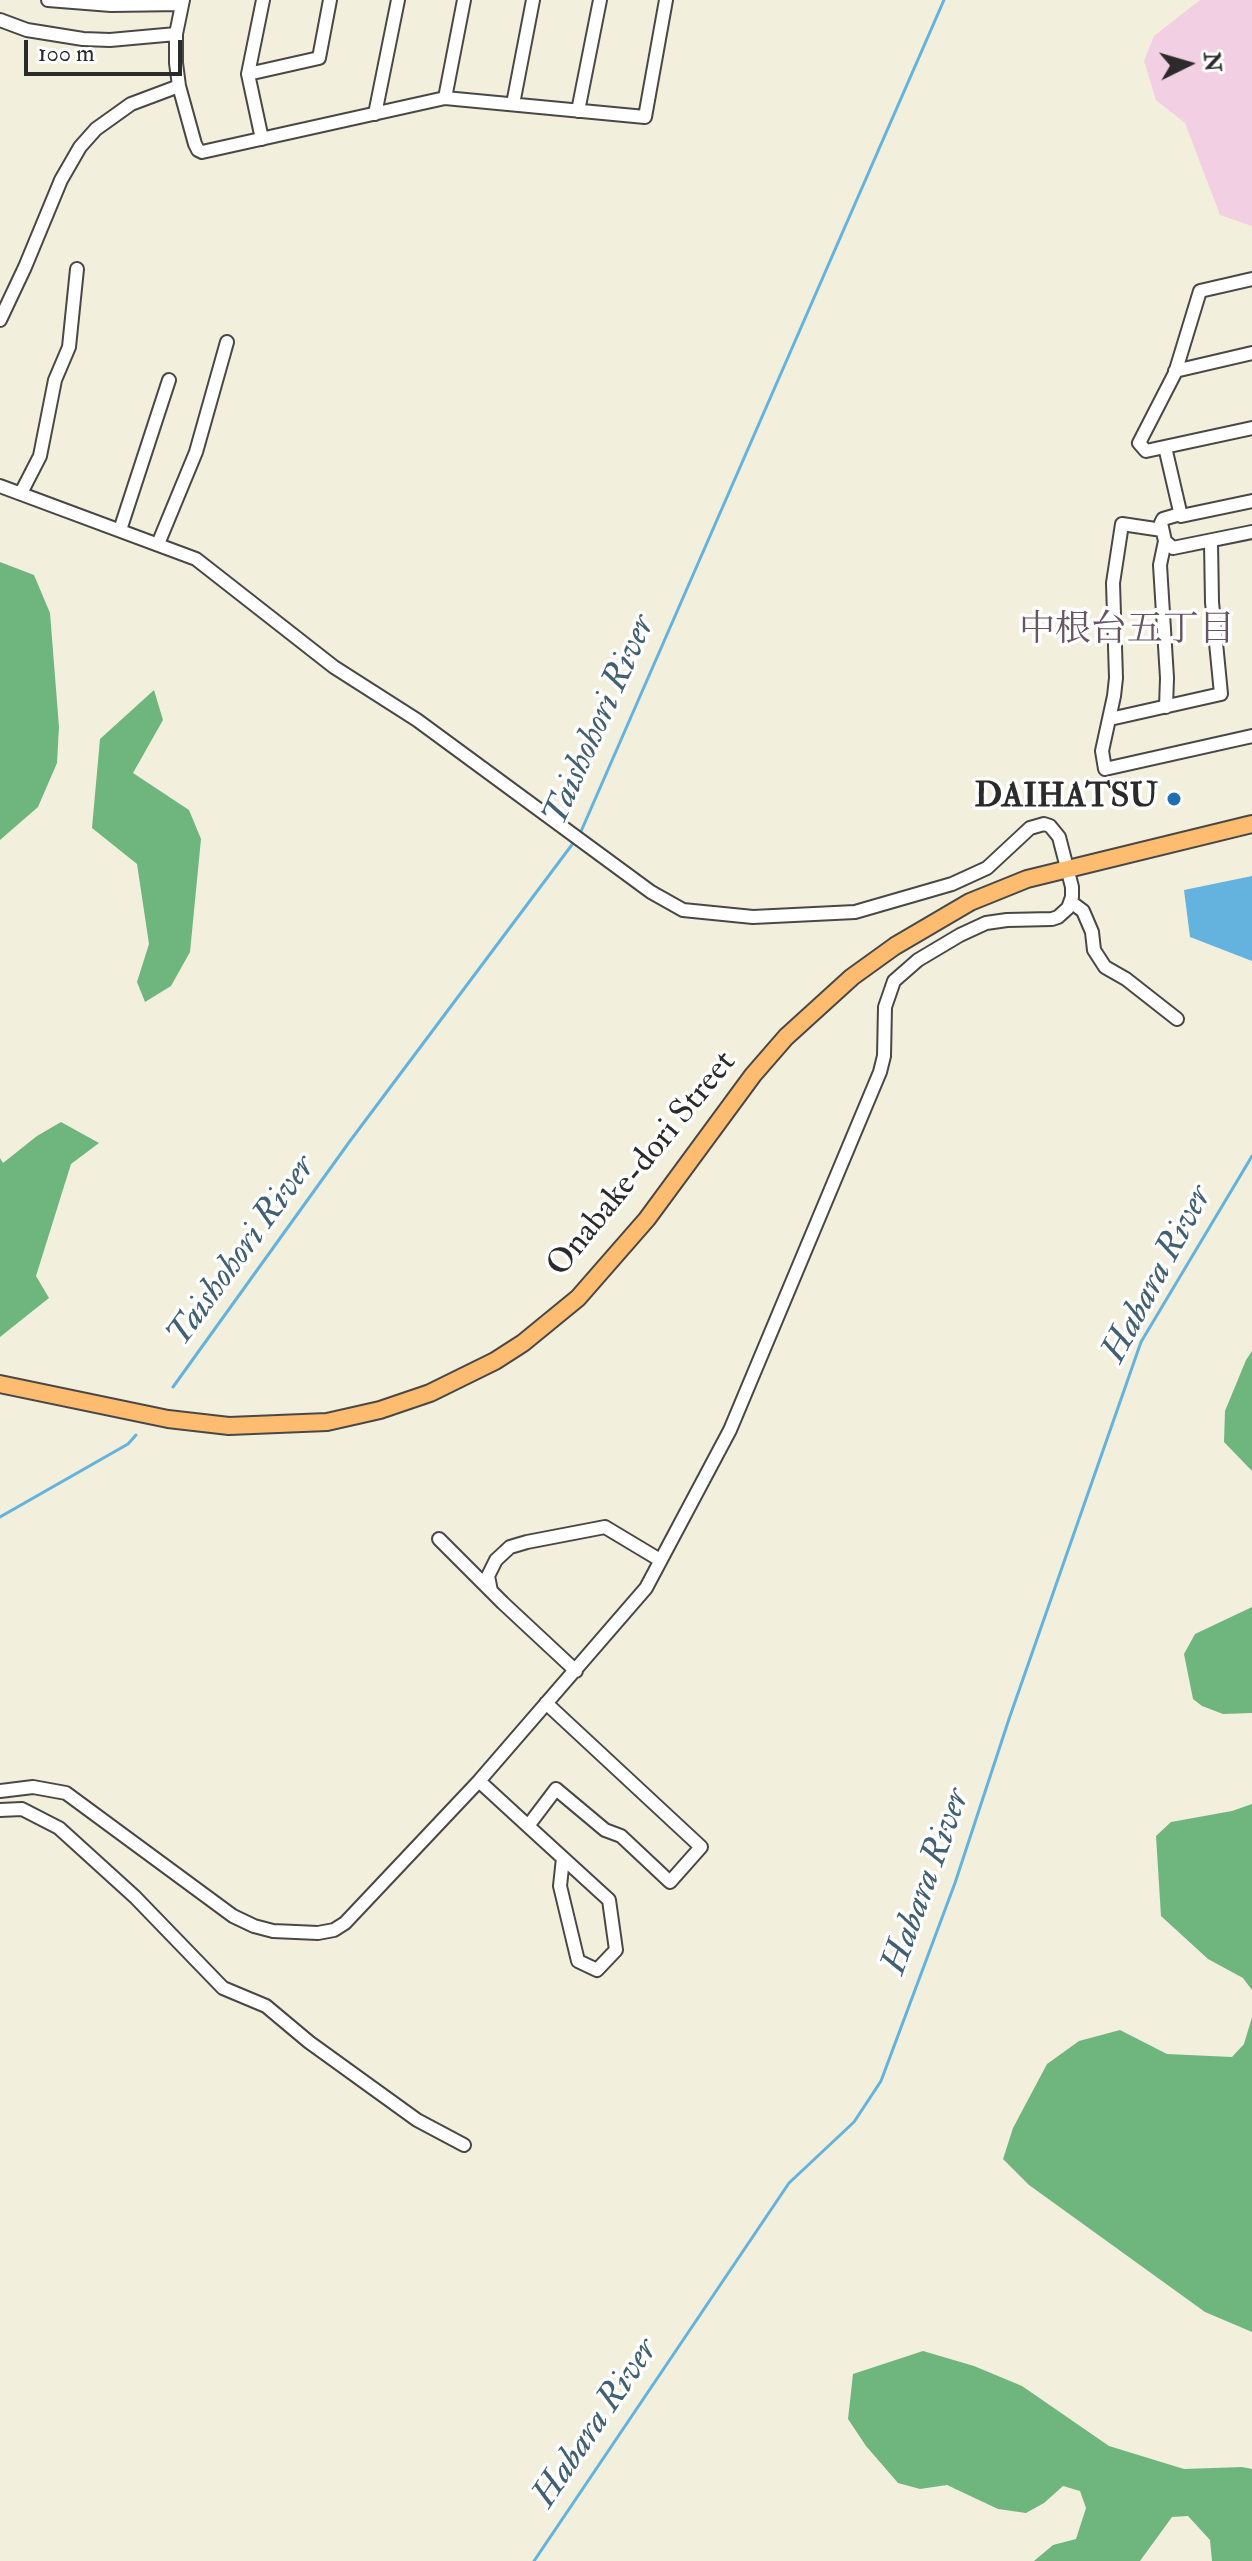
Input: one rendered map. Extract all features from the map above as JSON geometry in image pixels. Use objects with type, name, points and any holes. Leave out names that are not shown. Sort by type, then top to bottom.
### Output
[{"type":"main road","name":"Onabake-dori Street","points":[[0,1384],[168,1419],[209,1425],[258,1426],[316,1423],[354,1417],[406,1402],[462,1378],[523,1343],[587,1290],[647,1219],[753,1075],[808,1015],[852,977],[895,946],[970,902],[1027,879],[1252,824]]},
{"type":"street","points":[[48,0],[183,2],[176,34],[179,86],[198,150],[207,151],[445,98],[645,117],[666,0]]},
{"type":"street","points":[[262,139],[248,74],[263,0]]},
{"type":"street","points":[[248,74],[319,58],[330,0]]},
{"type":"street","points":[[375,114],[398,0]]},
{"type":"street","points":[[445,98],[464,0]]},
{"type":"street","points":[[513,104],[533,0]]},
{"type":"street","points":[[578,111],[600,0]]},
{"type":"street","points":[[0,20],[39,32],[83,39],[176,34]]},
{"type":"street","points":[[0,320],[61,180],[80,147],[96,129],[131,104],[179,86]]},
{"type":"street","points":[[21,493],[40,456],[55,380],[69,347],[77,269]]},
{"type":"street","points":[[1252,279],[1200,291],[1175,371],[1139,443],[1146,451],[1252,428]]},
{"type":"street","points":[[158,544],[196,452],[227,342]]},
{"type":"street","points":[[1175,371],[1252,353]]},
{"type":"street","points":[[120,530],[169,380]]},
{"type":"street","points":[[1165,447],[1180,514]]},
{"type":"street","points":[[0,486],[196,559],[334,667],[417,720],[669,904],[683,910],[753,917],[842,914],[952,884],[987,868],[1036,825],[1050,826],[1059,837],[1072,887],[1071,902],[1064,913],[1052,919],[993,922],[973,929],[918,960],[894,981],[885,1007],[884,1056],[880,1072],[730,1430],[646,1588],[479,1781],[345,1923],[326,1932],[299,1934],[262,1929],[242,1921],[66,1793],[33,1787],[0,1791]]},
{"type":"street","points":[[1166,707],[1160,565],[1164,536],[1161,523],[1163,519],[1180,514],[1252,501]]},
{"type":"street","points":[[1252,532],[1173,548],[1164,536],[1122,524],[1113,583],[1114,696],[1102,751],[1105,769],[1252,736]]},
{"type":"street","points":[[1110,719],[1221,694],[1216,664],[1211,542]]},
{"type":"street","points":[[1071,902],[1083,911],[1092,932],[1094,950],[1105,967],[1126,979],[1177,1019]]},
{"type":"street","points":[[491,1591],[488,1576],[496,1560],[510,1547],[605,1527],[660,1560]]},
{"type":"street","points":[[439,1539],[576,1671]]},
{"type":"street","points":[[528,1826],[556,1789],[605,1830],[621,1836],[670,1882],[701,1847],[546,1703]]},
{"type":"street","points":[[479,1781],[609,1900],[616,1950],[597,1970],[578,1961],[560,1886],[563,1858]]},
{"type":"street","points":[[0,1810],[22,1809],[59,1828],[135,1897],[223,1988],[266,2006],[309,2042],[417,2120],[464,2145]]},
{"type":"shaded area","points":[[1200,0],[1252,0],[1252,226],[1220,215],[1185,123],[1156,100],[1144,61],[1154,36]]},
{"type":"green space","points":[[0,562],[34,575],[50,613],[59,727],[57,763],[38,807],[0,840]]},
{"type":"green space","points":[[154,690],[163,720],[133,773],[189,810],[201,839],[190,952],[171,986],[145,1002],[137,982],[149,944],[137,864],[92,828],[100,739]]},
{"type":"green space","points":[[61,1122],[99,1143],[71,1164],[36,1276],[49,1298],[0,1337],[0,1158],[3,1163],[37,1136]]},
{"type":"green space","points":[[1252,1351],[1252,1471],[1224,1442],[1225,1411]]},
{"type":"green space","points":[[1252,1607],[1252,1713],[1223,1714],[1202,1706],[1193,1699],[1184,1654],[1195,1634]]},
{"type":"green space","points":[[1252,1804],[1252,1990],[1243,1978],[1208,1959],[1161,1916],[1156,1836],[1171,1822],[1232,1811]]},
{"type":"green space","points":[[1252,2017],[1252,2332],[1205,2312],[1029,2185],[1003,2159],[1013,2128],[1047,2064],[1079,2041],[1120,2030],[1167,2054],[1232,2057],[1244,2044]]},
{"type":"green space","points":[[923,2351],[974,2366],[1022,2386],[1109,2446],[1184,2469],[1252,2469],[1252,2561],[1212,2561],[1210,2540],[1188,2516],[1172,2517],[1140,2561],[1034,2561],[1053,2545],[1076,2539],[1086,2508],[1080,2491],[1063,2486],[1044,2503],[1026,2513],[998,2509],[947,2485],[920,2489],[898,2483],[866,2446],[848,2419],[853,2374]]},
{"type":"water","points":[[1252,876],[1252,961],[1190,937],[1184,890]]},
{"type":"waterway","name":"Taishohori River","points":[[579,836],[944,0]]},
{"type":"waterway","name":"Taishohori River","points":[[173,1387],[350,1141],[574,842]]},
{"type":"waterway","name":"Habara River","points":[[534,2561],[789,2183],[854,2122],[881,2081],[955,1883],[1141,1342],[1252,1156]]},
{"type":"waterway","name":"Taishohori River","points":[[0,1517],[128,1444],[136,1435]]},
{"type":"place","name":"DAIHATSU","points":[[1174,799]]},
{"type":"district","name":"中根台五丁目","points":[[1127,632]]}]
